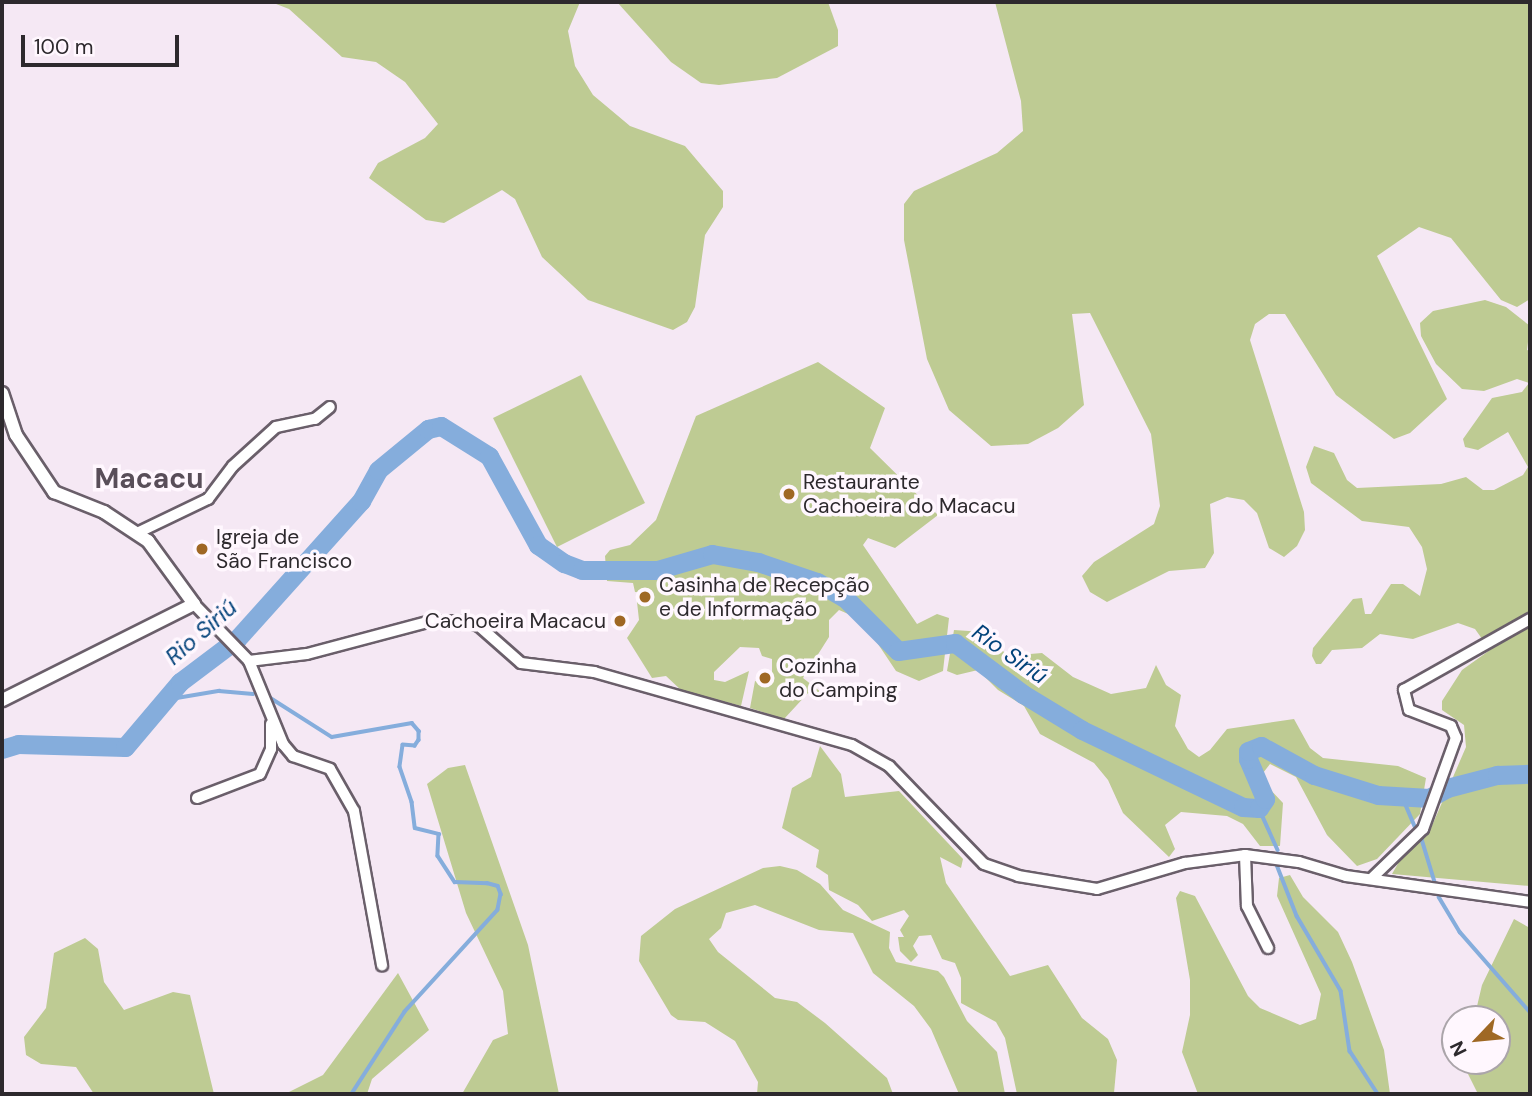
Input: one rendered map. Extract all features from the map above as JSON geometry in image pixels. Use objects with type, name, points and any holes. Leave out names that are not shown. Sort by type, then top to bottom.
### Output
[{"type":"street","points":[[2,393],[16,435],[54,492],[104,512],[158,550],[194,604],[249,662],[271,723],[292,756],[330,769],[354,811],[382,965]]},
{"type":"street","points":[[137,533],[208,499],[240,459],[276,427],[315,419],[330,407]]},
{"type":"street","points":[[2,700],[194,604]]},
{"type":"street","points":[[1371,878],[1423,829],[1437,799],[1438,786],[1456,738],[1451,726],[1409,710],[1404,690],[1530,619]]},
{"type":"street","points":[[249,662],[296,657],[431,621],[466,621],[479,626],[521,663],[594,671],[783,722],[874,754],[966,850],[1004,873],[1097,889],[1185,863],[1245,855],[1371,878],[1530,902]]},
{"type":"street","points":[[197,798],[260,774],[271,749],[271,723]]},
{"type":"street","points":[[1245,855],[1247,906],[1268,948]]},
{"type":"green space","points":[[271,2],[580,2],[568,31],[575,66],[593,95],[630,126],[685,146],[723,191],[723,207],[705,235],[695,307],[687,322],[673,330],[588,300],[542,257],[515,199],[502,190],[444,223],[426,220],[369,178],[378,163],[425,138],[438,124],[405,82],[376,62],[342,57],[289,9]]},
{"type":"green space","points":[[617,2],[828,2],[838,30],[838,46],[777,78],[719,85],[701,83],[671,62]]},
{"type":"green space","points":[[995,2],[1530,2],[1530,299],[1517,307],[1501,300],[1451,238],[1419,227],[1377,256],[1447,399],[1410,433],[1394,439],[1336,395],[1285,314],[1269,314],[1255,324],[1250,340],[1304,512],[1305,530],[1297,546],[1284,557],[1269,548],[1257,513],[1244,500],[1227,497],[1210,504],[1214,553],[1205,568],[1169,571],[1107,602],[1090,592],[1082,576],[1094,562],[1154,524],[1160,506],[1151,434],[1090,313],[1072,314],[1084,405],[1058,428],[1028,444],[991,446],[949,410],[927,359],[904,240],[904,204],[914,191],[997,153],[1023,131],[1021,101]]},
{"type":"green space","points":[[1485,300],[1506,307],[1530,326],[1527,350],[1530,351],[1530,886],[1392,874],[1408,846],[1431,828],[1466,747],[1464,725],[1442,710],[1442,701],[1462,670],[1490,650],[1475,629],[1458,623],[1413,639],[1380,634],[1362,648],[1332,650],[1321,664],[1316,664],[1312,656],[1313,648],[1353,599],[1362,598],[1365,614],[1371,614],[1391,584],[1403,584],[1420,596],[1427,569],[1422,547],[1409,527],[1362,521],[1311,483],[1306,467],[1314,446],[1334,453],[1347,480],[1357,488],[1441,484],[1466,477],[1483,490],[1494,490],[1523,475],[1528,467],[1508,432],[1478,450],[1465,447],[1463,439],[1492,398],[1522,392],[1529,383],[1517,379],[1484,391],[1462,389],[1436,364],[1421,336],[1420,323],[1433,311]]},
{"type":"green space","points":[[818,362],[885,408],[870,448],[938,515],[895,548],[868,538],[863,545],[917,624],[937,614],[949,618],[943,671],[919,681],[896,671],[862,620],[839,610],[829,620],[829,637],[803,678],[826,696],[808,693],[784,719],[750,708],[755,681],[768,685],[772,671],[772,659],[762,656],[759,648],[740,647],[714,672],[714,680],[725,682],[749,671],[741,706],[681,690],[666,676],[652,678],[627,638],[639,620],[637,602],[648,601],[648,593],[635,592],[633,583],[607,581],[605,556],[610,550],[630,545],[656,520],[696,416]]},
{"type":"green space","points":[[581,375],[645,503],[557,547],[493,418]]},
{"type":"green space","points":[[954,630],[984,632],[1016,664],[1030,654],[1042,653],[1073,677],[1111,694],[1146,688],[1156,665],[1166,685],[1181,695],[1175,726],[1188,749],[1199,757],[1210,750],[1227,729],[1294,719],[1310,748],[1323,758],[1398,766],[1426,778],[1420,814],[1377,859],[1357,866],[1327,835],[1296,777],[1270,764],[1263,773],[1266,785],[1283,803],[1280,846],[1260,846],[1243,824],[1227,816],[1181,812],[1165,825],[1175,849],[1169,857],[1123,813],[1108,780],[1094,763],[1040,734],[1024,706],[998,690],[978,670],[957,675],[947,671]]},
{"type":"green space","points":[[820,746],[841,774],[845,797],[899,791],[963,859],[961,868],[940,857],[946,883],[1010,976],[1048,965],[1082,1018],[1108,1039],[1117,1060],[1114,1093],[1017,1094],[1005,1038],[996,1022],[961,1003],[961,978],[955,963],[942,959],[931,935],[919,936],[913,946],[918,955],[911,962],[900,951],[898,937],[904,937],[900,930],[909,916],[904,910],[872,921],[858,905],[829,890],[828,875],[816,867],[819,850],[782,828],[792,788],[811,777]]},
{"type":"green space","points":[[465,765],[528,945],[559,1094],[462,1094],[493,1040],[508,1034],[503,991],[466,913],[427,784],[448,768]]},
{"type":"green space","points":[[780,866],[797,870],[820,884],[843,910],[890,932],[889,948],[896,962],[938,971],[944,977],[967,1021],[997,1052],[1005,1094],[959,1094],[931,1029],[914,1006],[873,973],[853,933],[819,930],[755,905],[726,913],[721,928],[709,939],[718,952],[775,998],[797,1002],[825,1023],[887,1078],[893,1094],[757,1094],[758,1082],[735,1041],[705,1022],[678,1020],[671,1015],[639,961],[641,936],[675,909],[763,868]]},
{"type":"green space","points":[[1290,875],[1303,897],[1338,932],[1352,962],[1384,1050],[1390,1094],[1198,1094],[1182,1052],[1190,1015],[1190,980],[1176,898],[1180,891],[1195,896],[1248,996],[1260,1008],[1300,1025],[1316,1019],[1321,994],[1277,896],[1279,878]]},
{"type":"green space","points":[[1514,919],[1530,928],[1530,1094],[1478,1094],[1468,1075],[1511,1075],[1511,1005],[1477,1005],[1482,985]]},
{"type":"green space","points":[[85,938],[98,949],[104,982],[124,1010],[173,992],[190,995],[214,1094],[94,1094],[76,1067],[41,1064],[26,1055],[24,1037],[46,1008],[54,953]]},
{"type":"green space","points":[[398,973],[429,1030],[372,1079],[367,1094],[285,1094],[323,1075]]},
{"type":"waterway","name":"Rio Siriú","points":[[2,749],[18,744],[125,747],[180,682],[237,639],[361,501],[378,470],[428,429],[441,426],[489,456],[538,545],[564,563],[582,570],[657,570],[712,554],[758,562],[817,582],[845,598],[898,651],[955,643],[1023,694],[1082,730],[1243,807],[1259,808],[1265,799],[1248,759],[1248,751],[1261,746],[1314,775],[1378,795],[1429,798],[1447,788],[1497,775],[1530,774]]},
{"type":"waterway","points":[[165,700],[219,691],[253,694]]},
{"type":"waterway","points":[[266,695],[332,737],[412,723],[419,731],[419,740],[415,746],[403,745],[400,767],[412,802],[415,828],[439,834],[438,856],[455,882],[487,883],[498,886],[501,894],[498,910],[405,1012],[352,1094]]},
{"type":"waterway","points":[[1403,798],[1416,828]]},
{"type":"waterway","points":[[1259,808],[1278,850]]},
{"type":"waterway","points":[[1421,836],[1435,882]]},
{"type":"waterway","points":[[1277,865],[1297,916],[1341,991],[1350,1051],[1378,1094]]},
{"type":"waterway","points":[[1439,897],[1460,932],[1530,1012]]},
{"type":"place","name":"Restaurante Cachoeira do Macacu","points":[[789,494]]},
{"type":"place","name":"Igreja de São Francisco","points":[[202,549]]},
{"type":"place","name":"Casinha de Recepção e de Informação","points":[[645,597]]},
{"type":"place","name":"Cachoeira Macacu","points":[[620,621]]},
{"type":"place","name":"Cozinha do Camping","points":[[765,678]]},
{"type":"district","name":"Macacu","points":[[149,479]]}]
